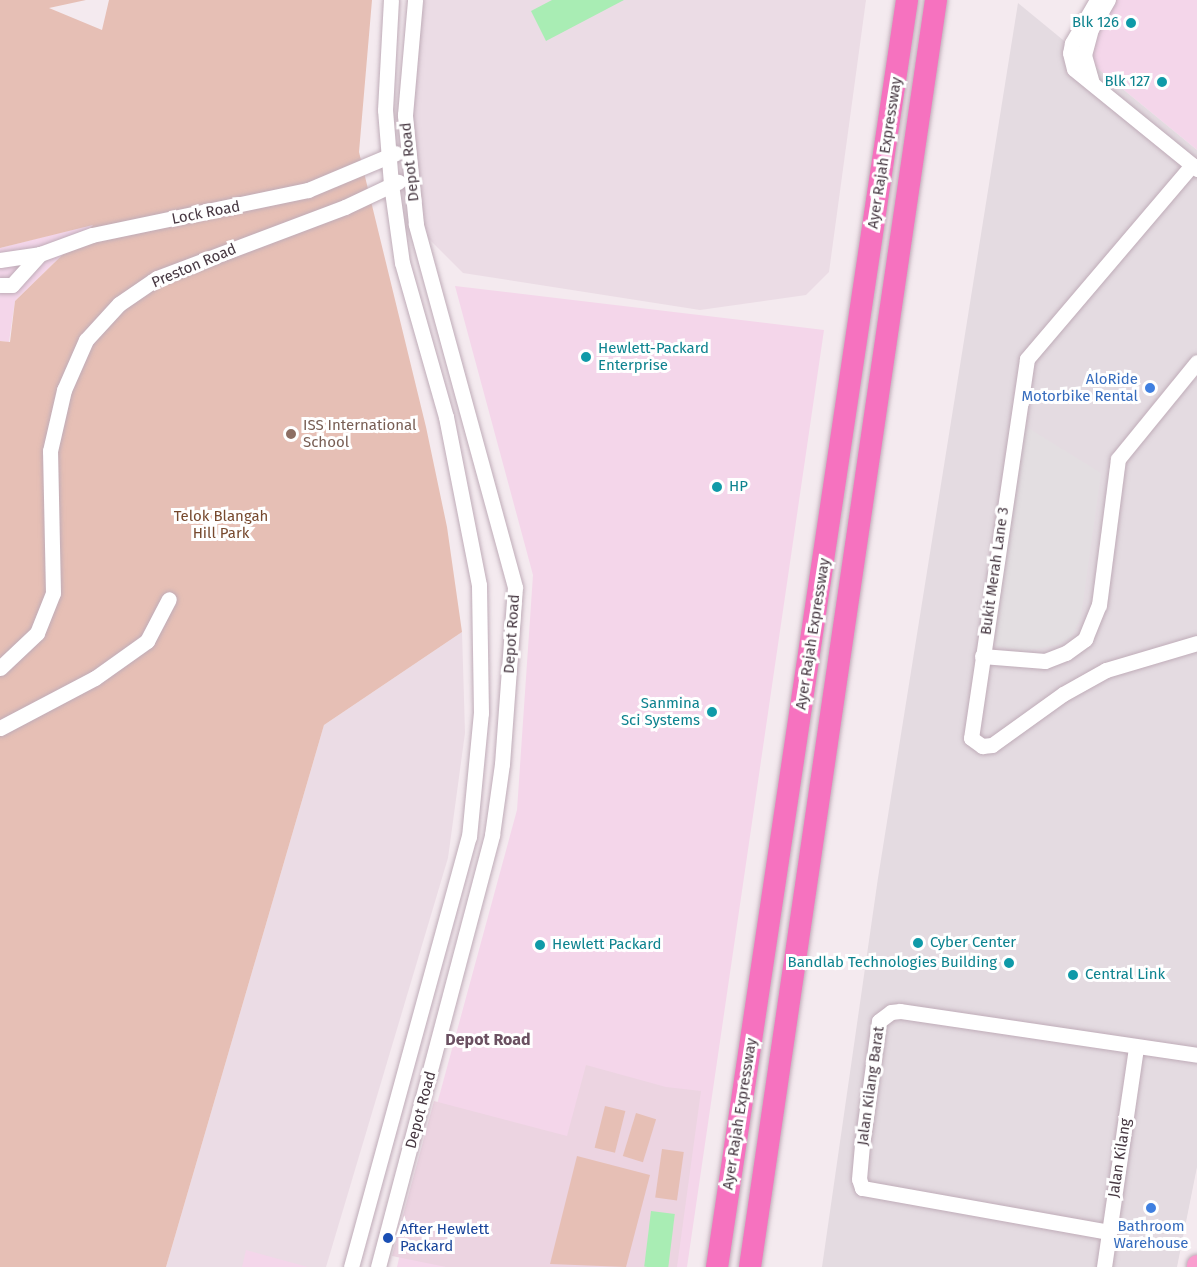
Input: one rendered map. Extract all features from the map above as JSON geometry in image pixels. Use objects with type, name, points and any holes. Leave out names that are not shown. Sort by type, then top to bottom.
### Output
[{"type":"highway","name":"Ayer Rajah Expressway","points":[[717,1267],[907,0]]},
{"type":"highway","name":"Ayer Rajah Expressway","points":[[750,1267],[936,0]]},
{"type":"street","name":"Depot Road","points":[[351,1267],[469,837],[482,713],[477,573],[446,417],[402,262],[387,155],[386,69],[391,0]]},
{"type":"street","name":"Depot Road","points":[[378,1267],[492,835],[502,764],[515,587],[416,224],[405,115],[415,0]]},
{"type":"street","points":[[1097,0],[1070,53],[1074,69],[1194,167]]},
{"type":"street","points":[[1092,83],[1083,55],[1091,29],[1108,0]]},
{"type":"street","name":"Lock Road","points":[[0,260],[40,255],[92,235],[308,190],[387,155],[408,150]]},
{"type":"street","name":"Bukit Merah Lane 3","points":[[1194,167],[1027,359],[982,656],[1045,661],[1066,653],[1085,639],[1100,605],[1118,459],[1197,362]]},
{"type":"street","name":"Preston Road","points":[[0,668],[38,633],[53,593],[50,451],[64,390],[86,340],[119,304],[158,278],[345,207],[391,184],[411,178]]},
{"type":"street","points":[[0,285],[12,285],[40,255]]},
{"type":"street","points":[[0,728],[95,678],[147,640],[169,599]]},
{"type":"street","points":[[982,656],[971,738],[987,746],[1106,670],[1197,643]]},
{"type":"street","name":"Jalan Kilang Barat","points":[[1109,1232],[862,1188],[859,1179],[876,1028],[884,1016],[900,1011],[1136,1048],[1197,1055]]},
{"type":"street","name":"Jalan Kilang","points":[[1104,1267],[1136,1048]]},
{"type":"shaded area","points":[[424,0],[866,0],[829,272],[806,295],[700,310],[463,273],[420,230],[411,91]]},
{"type":"shaded area","points":[[552,0],[624,0],[546,41],[531,11]]},
{"type":"shaded area","points":[[1115,0],[1197,0],[1197,150],[1080,54]]},
{"type":"shaded area","points":[[1018,3],[1197,150],[1197,1167],[1177,1267],[822,1267],[878,878]]},
{"type":"shaded area","points":[[94,224],[15,301],[9,342],[0,341],[0,248]]},
{"type":"shaded area","points":[[455,286],[824,330],[687,1267],[397,1267],[418,1174],[517,810],[533,575]]},
{"type":"shaded area","points":[[1025,426],[1101,473],[1081,617],[1072,636],[1058,645],[1024,651],[992,645]]},
{"type":"shaded area","points":[[462,632],[465,733],[448,858],[326,1267],[166,1267],[324,725]]},
{"type":"shaded area","points":[[586,1065],[666,1087],[701,1091],[677,1267],[446,1267],[392,1256],[434,1101],[567,1136]]},
{"type":"shaded area","points":[[651,1211],[675,1214],[668,1267],[644,1267]]},
{"type":"shaded area","points":[[246,1250],[308,1267],[242,1267]]},
{"type":"green space","name":"Telok Blangah Hill Park","points":[[0,0],[86,0],[49,8],[102,30],[109,0],[372,0],[359,152],[426,427],[447,527],[462,632],[324,725],[166,1267],[0,1267],[0,341],[10,342],[15,301],[93,225],[0,248]]},
{"type":"green space","points":[[605,1106],[625,1111],[615,1153],[595,1148]]},
{"type":"green space","points":[[636,1113],[656,1119],[643,1162],[623,1156]]},
{"type":"green space","points":[[662,1149],[684,1152],[677,1201],[655,1198]]},
{"type":"green space","points":[[577,1156],[650,1175],[626,1267],[550,1264]]},
{"type":"place","name":"Blk 126","points":[[1131,23]]},
{"type":"place","name":"Blk 127","points":[[1162,82]]},
{"type":"place","name":"Hewlett-Packard Enterprise","points":[[586,357]]},
{"type":"place","name":"AloRide Motorbike Rental","points":[[1150,388]]},
{"type":"place","name":"ISS International School","points":[[291,434]]},
{"type":"place","name":"HP","points":[[717,487]]},
{"type":"place","name":"Sanmina Sci Systems","points":[[712,712]]},
{"type":"place","name":"Cyber Center","points":[[918,943]]},
{"type":"place","name":"Hewlett Packard","points":[[540,945]]},
{"type":"place","name":"Bandlab Technologies Building","points":[[1009,963]]},
{"type":"place","name":"Central Link","points":[[1073,975]]},
{"type":"place","name":"Bathroom Warehouse","points":[[1151,1208]]},
{"type":"place","name":"After Hewlett Packard","points":[[388,1238]]},
{"type":"district","name":"Depot Road","points":[[488,1040]]}]
